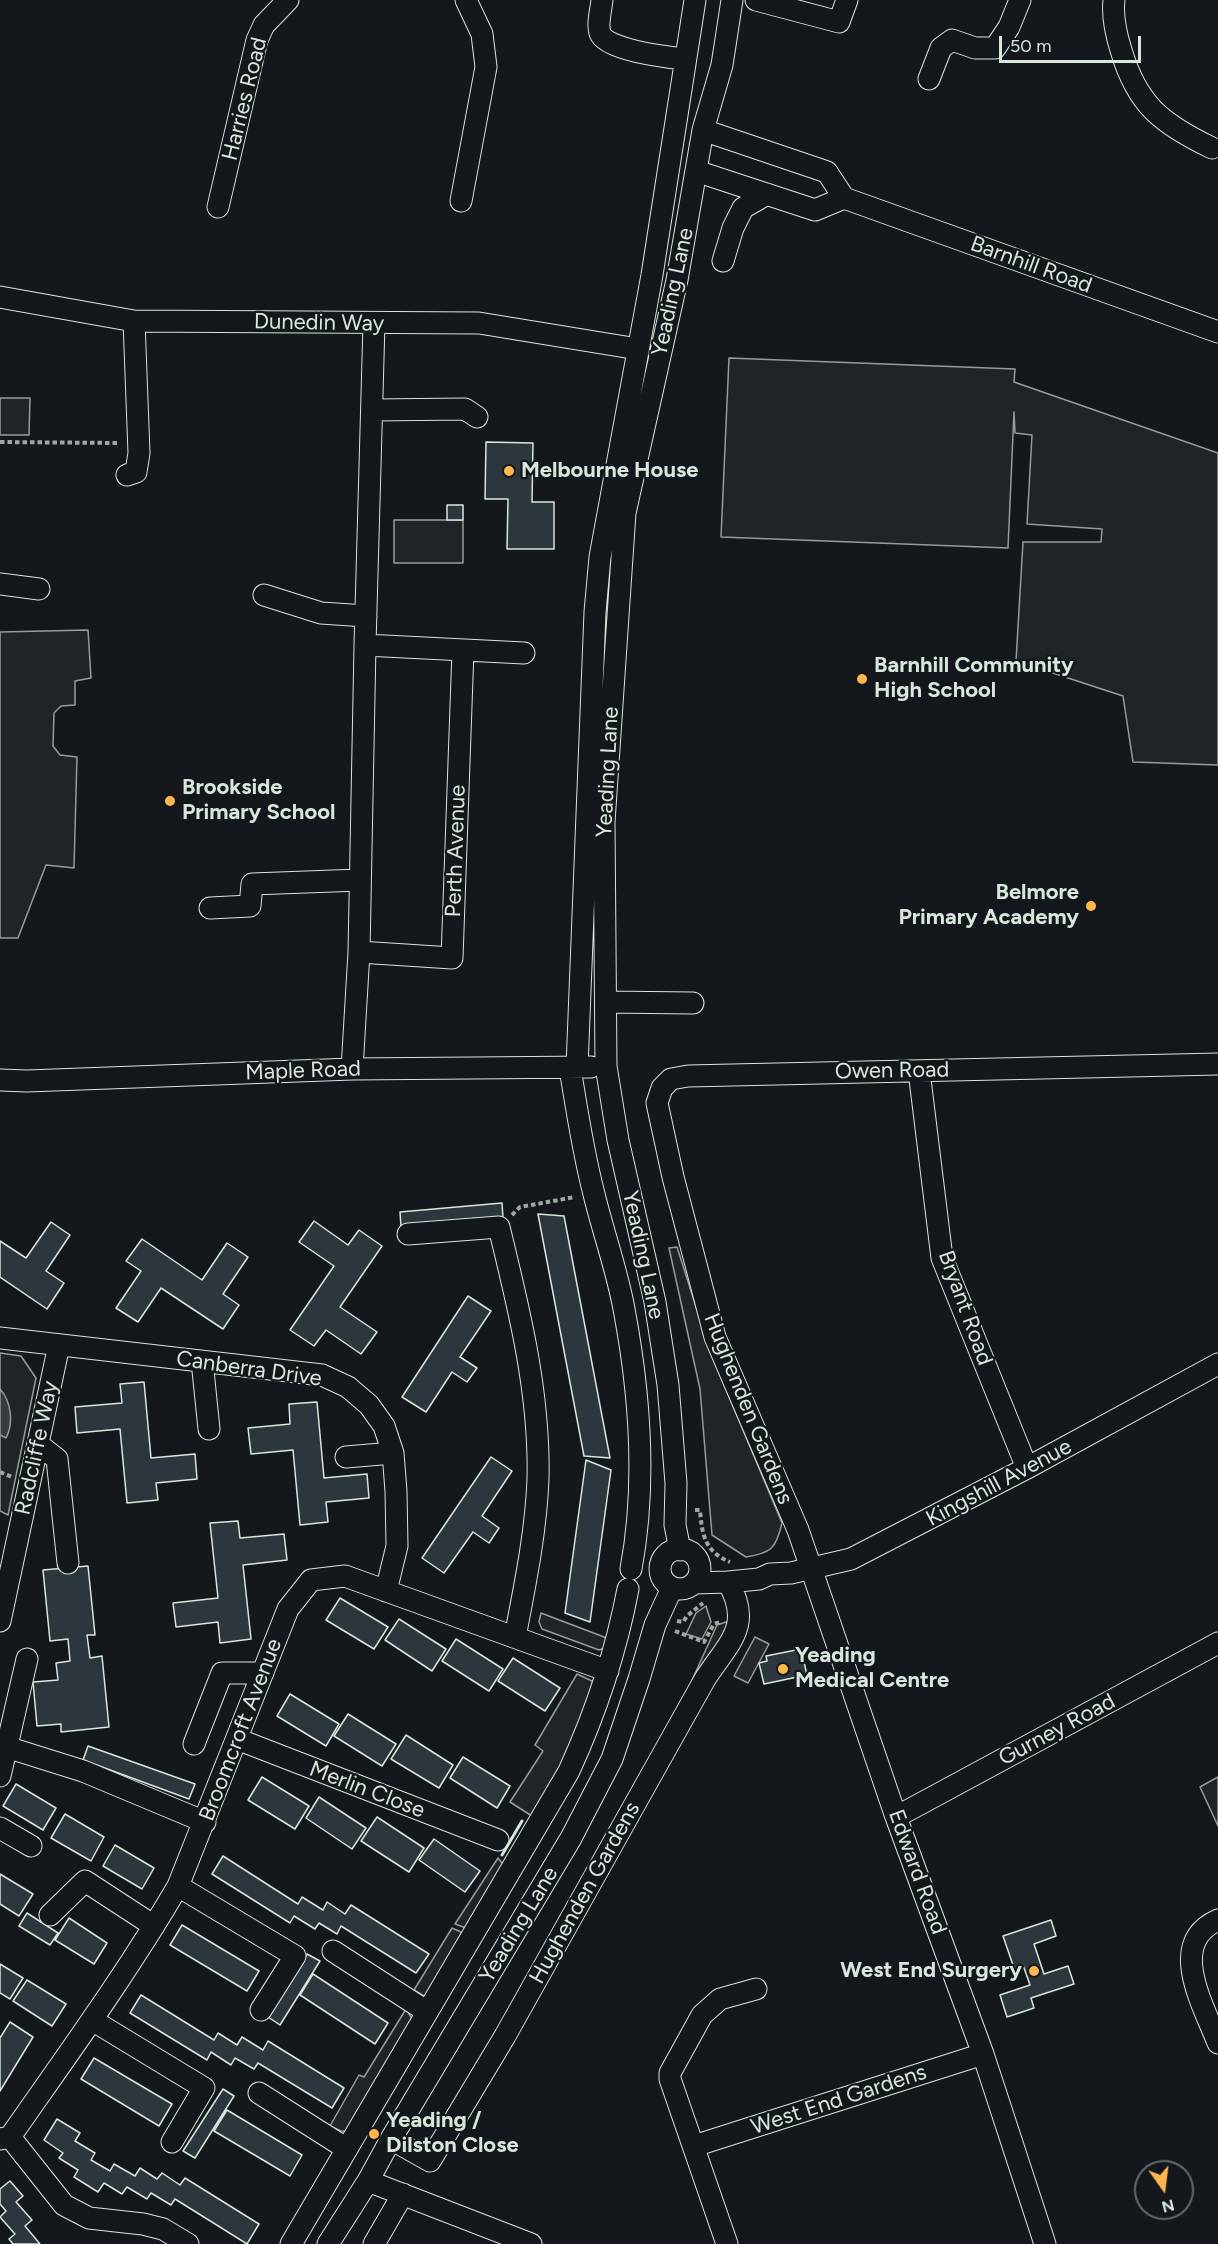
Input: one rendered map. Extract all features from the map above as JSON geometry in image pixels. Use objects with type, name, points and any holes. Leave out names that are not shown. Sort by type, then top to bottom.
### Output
[{"type":"street","name":"Harries Road","points":[[218,207],[257,40],[264,25],[288,0]]},
{"type":"street","points":[[461,201],[486,67],[482,34],[466,0]]},
{"type":"street","points":[[602,0],[599,28],[604,40],[617,47],[684,59]]},
{"type":"street","points":[[291,2244],[569,1771],[590,1725],[608,1671],[630,1579],[638,1515],[641,1446],[635,1378],[624,1307],[580,1136],[574,1068],[595,612],[600,557],[672,149],[684,59],[695,0]]},
{"type":"street","name":"Yeading Lane","points":[[680,1550],[675,1525],[674,1445],[668,1386],[655,1302],[618,1140],[606,1066],[604,822],[625,513],[677,280],[703,130],[722,66],[732,0]]},
{"type":"street","points":[[756,0],[839,22],[847,0]]},
{"type":"street","points":[[929,79],[941,48],[952,40],[975,48],[995,48],[1009,27],[1020,0]]},
{"type":"street","points":[[1114,0],[1117,38],[1136,90],[1162,120],[1181,133],[1212,148]]},
{"type":"street","points":[[672,149],[767,194],[815,210],[844,198],[827,172],[703,130]]},
{"type":"street","points":[[723,261],[733,228],[743,208],[767,194]]},
{"type":"street","name":"Barnhill Road","points":[[844,198],[1218,332]]},
{"type":"street","name":"Dunedin Way","points":[[0,297],[134,321],[479,323],[638,348]]},
{"type":"street","points":[[126,475],[136,472],[139,443],[134,321]]},
{"type":"street","points":[[352,1070],[359,952],[374,323]]},
{"type":"street","points":[[372,410],[465,409],[477,417]]},
{"type":"street","points":[[0,584],[39,589]]},
{"type":"street","points":[[264,595],[321,613],[366,616]]},
{"type":"street","points":[[365,645],[524,653]]},
{"type":"street","name":"Perth Avenue","points":[[359,952],[452,958],[463,650]]},
{"type":"street","points":[[210,908],[250,906],[252,884],[360,880]]},
{"type":"street","points":[[606,1002],[693,1003]]},
{"type":"street","name":"Owen Road","points":[[673,1177],[657,1103],[662,1088],[671,1079],[688,1076],[1218,1064]]},
{"type":"street","name":"Maple Road","points":[[0,1080],[352,1070],[606,1066]]},
{"type":"street","name":"Bryant Road","points":[[919,1071],[942,1258],[1027,1468]]},
{"type":"street","name":"Hughenden Gardens","points":[[673,1177],[715,1337],[798,1530],[811,1569]]},
{"type":"street","points":[[408,1234],[500,1227],[522,1324],[537,1420],[538,1478],[535,1527],[515,1637]]},
{"type":"street","name":"Canberra Drive","points":[[0,1338],[322,1375],[348,1387],[369,1405],[384,1426],[393,1453],[397,1546],[386,1592]]},
{"type":"street","name":"Radcliffe Way","points":[[0,1621],[59,1345]]},
{"type":"street","points":[[202,1362],[209,1429]]},
{"type":"street","name":"Kingshill Avenue","points":[[696,1574],[731,1573],[759,1579],[770,1574],[811,1569],[850,1559],[1027,1468],[1218,1364]]},
{"type":"street","points":[[38,1444],[57,1460],[68,1563]]},
{"type":"street","points":[[641,1446],[674,1445]]},
{"type":"street","points":[[346,1457],[393,1453]]},
{"type":"street","points":[[680,1550],[692,1554],[696,1574],[684,1589],[672,1588],[662,1579],[660,1566],[667,1554],[680,1550]]},
{"type":"street","name":"Kingshill Avenue","points":[[696,1574],[760,1569],[770,1574]]},
{"type":"street","name":"Edward Road","points":[[811,1569],[896,1817],[983,2054],[1045,2244]]},
{"type":"street","points":[[731,1573],[740,1614]]},
{"type":"street","name":"Broomcroft Avenue","points":[[5,2138],[92,2020],[178,1886],[288,1609],[311,1580],[345,1576],[608,1671]]},
{"type":"street","name":"Yeading Lane","points":[[328,2244],[368,2181],[571,1838],[612,1759],[655,1625],[672,1588]]},
{"type":"street","name":"Hughenden Gardens","points":[[391,2139],[430,2161],[505,2036],[705,1679],[738,1628],[740,1614]]},
{"type":"street","name":"Gurney Road","points":[[896,1817],[1218,1643]]},
{"type":"street","points":[[0,1776],[3,1746],[27,1659]]},
{"type":"street","points":[[194,1744],[222,1673],[263,1673]]},
{"type":"street","name":"Merlin Close","points":[[237,1739],[498,1840]]},
{"type":"street","points":[[3,1746],[83,1771],[205,1822]]},
{"type":"street","points":[[0,1828],[32,1846]]},
{"type":"street","points":[[50,1914],[85,1881],[154,1926]]},
{"type":"street","points":[[178,1886],[295,1956],[261,2010]]},
{"type":"street","points":[[1218,1920],[1207,1925],[1195,1940],[1191,1957],[1191,1975],[1218,2043]]},
{"type":"street","points":[[333,1951],[426,2011]]},
{"type":"street","points":[[726,2242],[670,2079],[670,2073],[702,2015],[720,1999],[756,1989]]},
{"type":"street","points":[[92,2020],[204,2088],[172,2142]]},
{"type":"street","name":"West End Gardens","points":[[694,2146],[983,2054]]},
{"type":"street","points":[[259,2093],[347,2149]]},
{"type":"street","points":[[377,2097],[406,2115]]},
{"type":"street","points":[[5,2138],[64,2205],[89,2218],[142,2224],[163,2229],[188,2244]]},
{"type":"street","points":[[368,2181],[531,2244]]},
{"type":"street","points":[[374,2244],[403,2194]]},
{"type":"street","points":[[470,2220],[486,2244]]},
{"type":"path","points":[[0,442],[139,443]]},
{"type":"path","points":[[500,1227],[520,1208],[594,1193]]},
{"type":"path","points":[[694,1510],[700,1510],[708,1547],[731,1573]]},
{"type":"path","points":[[693,1518],[701,1519]]},
{"type":"path","points":[[675,1631],[704,1642],[714,1624],[740,1614]]},
{"type":"shaded area","points":[[729,358],[1015,369],[1014,382],[1218,453],[1218,765],[1133,762],[1123,696],[1016,661],[1023,542],[1101,542],[1102,529],[1027,524],[1032,435],[1015,433],[1014,412],[1008,548],[721,537]]},
{"type":"shaded area","points":[[0,398],[30,398],[29,435],[0,435]]},
{"type":"shaded area","points":[[394,520],[463,520],[463,563],[394,563]]},
{"type":"shaded area","points":[[88,630],[91,678],[75,681],[75,705],[61,706],[54,713],[53,746],[60,755],[77,757],[74,868],[46,865],[18,938],[0,938],[0,632]]},
{"type":"shaded area","points":[[677,1247],[711,1354],[782,1523],[775,1544],[761,1554],[746,1557],[712,1535],[700,1389],[669,1248]]},
{"type":"shaded area","points":[[0,1353],[21,1356],[36,1378],[8,1515],[0,1511]]},
{"type":"shaded area","points":[[0,1389],[7,1400],[11,1419],[6,1438],[0,1435]]},
{"type":"shaded area","points":[[706,1606],[711,1622],[702,1639],[686,1634],[696,1613]]},
{"type":"shaded area","points":[[541,1613],[612,1640],[610,1646],[599,1650],[542,1629],[539,1622]]},
{"type":"shaded area","points":[[732,1620],[683,1700],[717,1625]]},
{"type":"shaded area","points":[[755,1637],[769,1644],[748,1683],[734,1676]]},
{"type":"shaded area","points":[[577,1674],[592,1681],[595,1696],[535,1818],[510,1802],[543,1751],[535,1745]]},
{"type":"shaded area","points":[[1218,1777],[1218,1826],[1200,1787]]},
{"type":"shaded area","points":[[498,1858],[506,1868],[469,1929],[455,1924]]},
{"type":"shaded area","points":[[452,1928],[472,1937],[430,1996],[424,1996],[414,1990]]},
{"type":"shaded area","points":[[406,2009],[414,2022],[349,2131],[341,2131],[330,2126],[359,2075],[364,2077]]},
{"type":"building","name":"Melbourne House","points":[[486,442],[533,443],[532,502],[554,502],[554,549],[507,549],[508,499],[485,499]]},
{"type":"building","points":[[447,505],[463,505],[463,520],[447,520]]},
{"type":"building","points":[[502,1203],[503,1218],[401,1227],[400,1212]]},
{"type":"building","points":[[538,1214],[564,1216],[610,1458],[584,1456]]},
{"type":"building","points":[[314,1221],[348,1245],[359,1230],[382,1246],[340,1307],[377,1332],[361,1354],[326,1330],[314,1346],[290,1330],[334,1266],[299,1242]]},
{"type":"building","points":[[51,1222],[70,1235],[46,1271],[64,1283],[47,1309],[0,1277],[0,1241],[26,1258]]},
{"type":"building","points":[[142,1239],[202,1280],[227,1243],[248,1257],[223,1294],[239,1305],[223,1329],[161,1288],[138,1322],[116,1308],[141,1271],[126,1261]]},
{"type":"building","points":[[468,1296],[491,1311],[460,1357],[477,1368],[467,1382],[452,1372],[426,1412],[402,1397]]},
{"type":"building","points":[[144,1382],[151,1458],[195,1454],[197,1479],[156,1483],[158,1500],[127,1503],[120,1429],[77,1433],[75,1407],[122,1403],[120,1384]]},
{"type":"building","points":[[317,1402],[324,1478],[367,1474],[369,1498],[326,1502],[328,1522],[300,1525],[293,1450],[251,1454],[248,1428],[290,1424],[289,1404]]},
{"type":"building","points":[[491,1457],[512,1471],[482,1516],[499,1528],[489,1543],[473,1532],[444,1573],[422,1558]]},
{"type":"building","points":[[586,1460],[611,1470],[590,1622],[565,1613]]},
{"type":"building","points":[[238,1521],[240,1538],[284,1534],[287,1560],[243,1565],[251,1639],[220,1643],[218,1622],[176,1627],[173,1603],[218,1598],[210,1523]]},
{"type":"building","points":[[88,1566],[95,1635],[87,1635],[90,1658],[102,1656],[109,1727],[61,1732],[61,1724],[37,1726],[33,1682],[58,1680],[56,1663],[70,1661],[68,1639],[50,1641],[43,1570]]},
{"type":"building","points":[[340,1598],[388,1627],[374,1649],[326,1620]]},
{"type":"building","points":[[399,1619],[446,1649],[432,1671],[385,1640]]},
{"type":"building","points":[[456,1639],[503,1669],[489,1691],[442,1661]]},
{"type":"building","name":"Yeading Medical Centre","points":[[801,1649],[807,1675],[764,1684],[759,1663],[767,1661],[766,1656]]},
{"type":"building","points":[[513,1658],[560,1688],[545,1711],[498,1681]]},
{"type":"building","points":[[290,1694],[339,1724],[326,1746],[277,1716]]},
{"type":"building","points":[[348,1714],[396,1744],[382,1766],[334,1736]]},
{"type":"building","points":[[406,1735],[453,1765],[439,1788],[391,1759]]},
{"type":"building","points":[[88,1746],[195,1784],[189,1799],[83,1760]]},
{"type":"building","points":[[463,1757],[510,1786],[497,1808],[450,1778]]},
{"type":"building","points":[[262,1777],[309,1806],[295,1829],[248,1800]]},
{"type":"building","points":[[16,1784],[56,1808],[43,1830],[3,1806]]},
{"type":"building","points":[[319,1797],[366,1828],[352,1849],[306,1818]]},
{"type":"building","points":[[65,1814],[104,1837],[91,1861],[51,1838]]},
{"type":"building","points":[[377,1817],[424,1848],[409,1872],[361,1841]]},
{"type":"building","points":[[434,1839],[480,1871],[465,1892],[419,1860]]},
{"type":"building","points":[[115,1845],[154,1868],[142,1889],[103,1866]]},
{"type":"building","points":[[223,1856],[298,1904],[302,1897],[323,1910],[327,1902],[345,1914],[351,1905],[429,1954],[416,1973],[341,1926],[337,1934],[319,1923],[315,1929],[294,1916],[290,1923],[212,1874]]},
{"type":"building","points":[[0,1874],[33,1894],[19,1916],[0,1904]]},
{"type":"building","points":[[27,1913],[58,1933],[50,1945],[19,1926]]},
{"type":"building","points":[[69,1918],[107,1943],[94,1964],[55,1940]]},
{"type":"building","name":"West End Surgery","points":[[1051,1920],[1056,1936],[1034,1944],[1044,1974],[1068,1966],[1074,1984],[1031,1998],[1034,2008],[1007,2017],[1000,1995],[1030,1985],[1023,1965],[1014,1968],[1003,1936]]},
{"type":"building","points":[[182,1925],[259,1971],[247,1991],[170,1945]]},
{"type":"building","points":[[307,1954],[320,1961],[280,2025],[268,2017]]},
{"type":"building","points":[[0,1964],[23,1978],[10,1999],[0,1993]]},
{"type":"building","points":[[313,1974],[388,2023],[375,2044],[300,1995]]},
{"type":"building","points":[[27,1980],[66,2004],[52,2026],[13,2001]]},
{"type":"building","points":[[141,1995],[214,2040],[218,2033],[237,2045],[242,2037],[263,2050],[268,2041],[344,2088],[332,2108],[258,2063],[254,2069],[235,2058],[231,2065],[211,2052],[207,2060],[130,2013]]},
{"type":"building","points":[[10,2022],[33,2037],[0,2091],[0,2038]]},
{"type":"building","points":[[94,2058],[172,2104],[159,2126],[81,2079]]},
{"type":"building","points":[[223,2089],[234,2096],[195,2158],[183,2151]]},
{"type":"building","points":[[227,2110],[302,2155],[290,2176],[214,2131]]},
{"type":"building","points":[[57,2119],[80,2133],[75,2141],[95,2153],[91,2160],[110,2171],[114,2164],[135,2176],[140,2168],[157,2179],[162,2173],[180,2185],[185,2178],[259,2224],[247,2244],[175,2199],[171,2205],[151,2193],[147,2199],[127,2187],[122,2194],[104,2183],[98,2192],[74,2177],[78,2170],[59,2158],[63,2153],[44,2140]]},
{"type":"building","points":[[10,2181],[23,2196],[16,2202],[32,2220],[25,2226],[40,2244],[13,2244],[9,2239],[15,2234],[0,2217],[6,2211],[0,2204],[0,2189]]},
{"type":"wall","points":[[502,1855],[522,1821]]},
{"type":"place","name":"Melbourne House","points":[[509,471]]},
{"type":"place","name":"Barnhill Community High School","points":[[862,679]]},
{"type":"place","name":"Brookside Primary School","points":[[170,801]]},
{"type":"place","name":"Belmore Primary Academy","points":[[1091,906]]},
{"type":"place","name":"Yeading Medical Centre","points":[[783,1669]]},
{"type":"place","name":"West End Surgery","points":[[1034,1971]]},
{"type":"place","name":"Yeading / Dilston Close","points":[[374,2134]]}]
